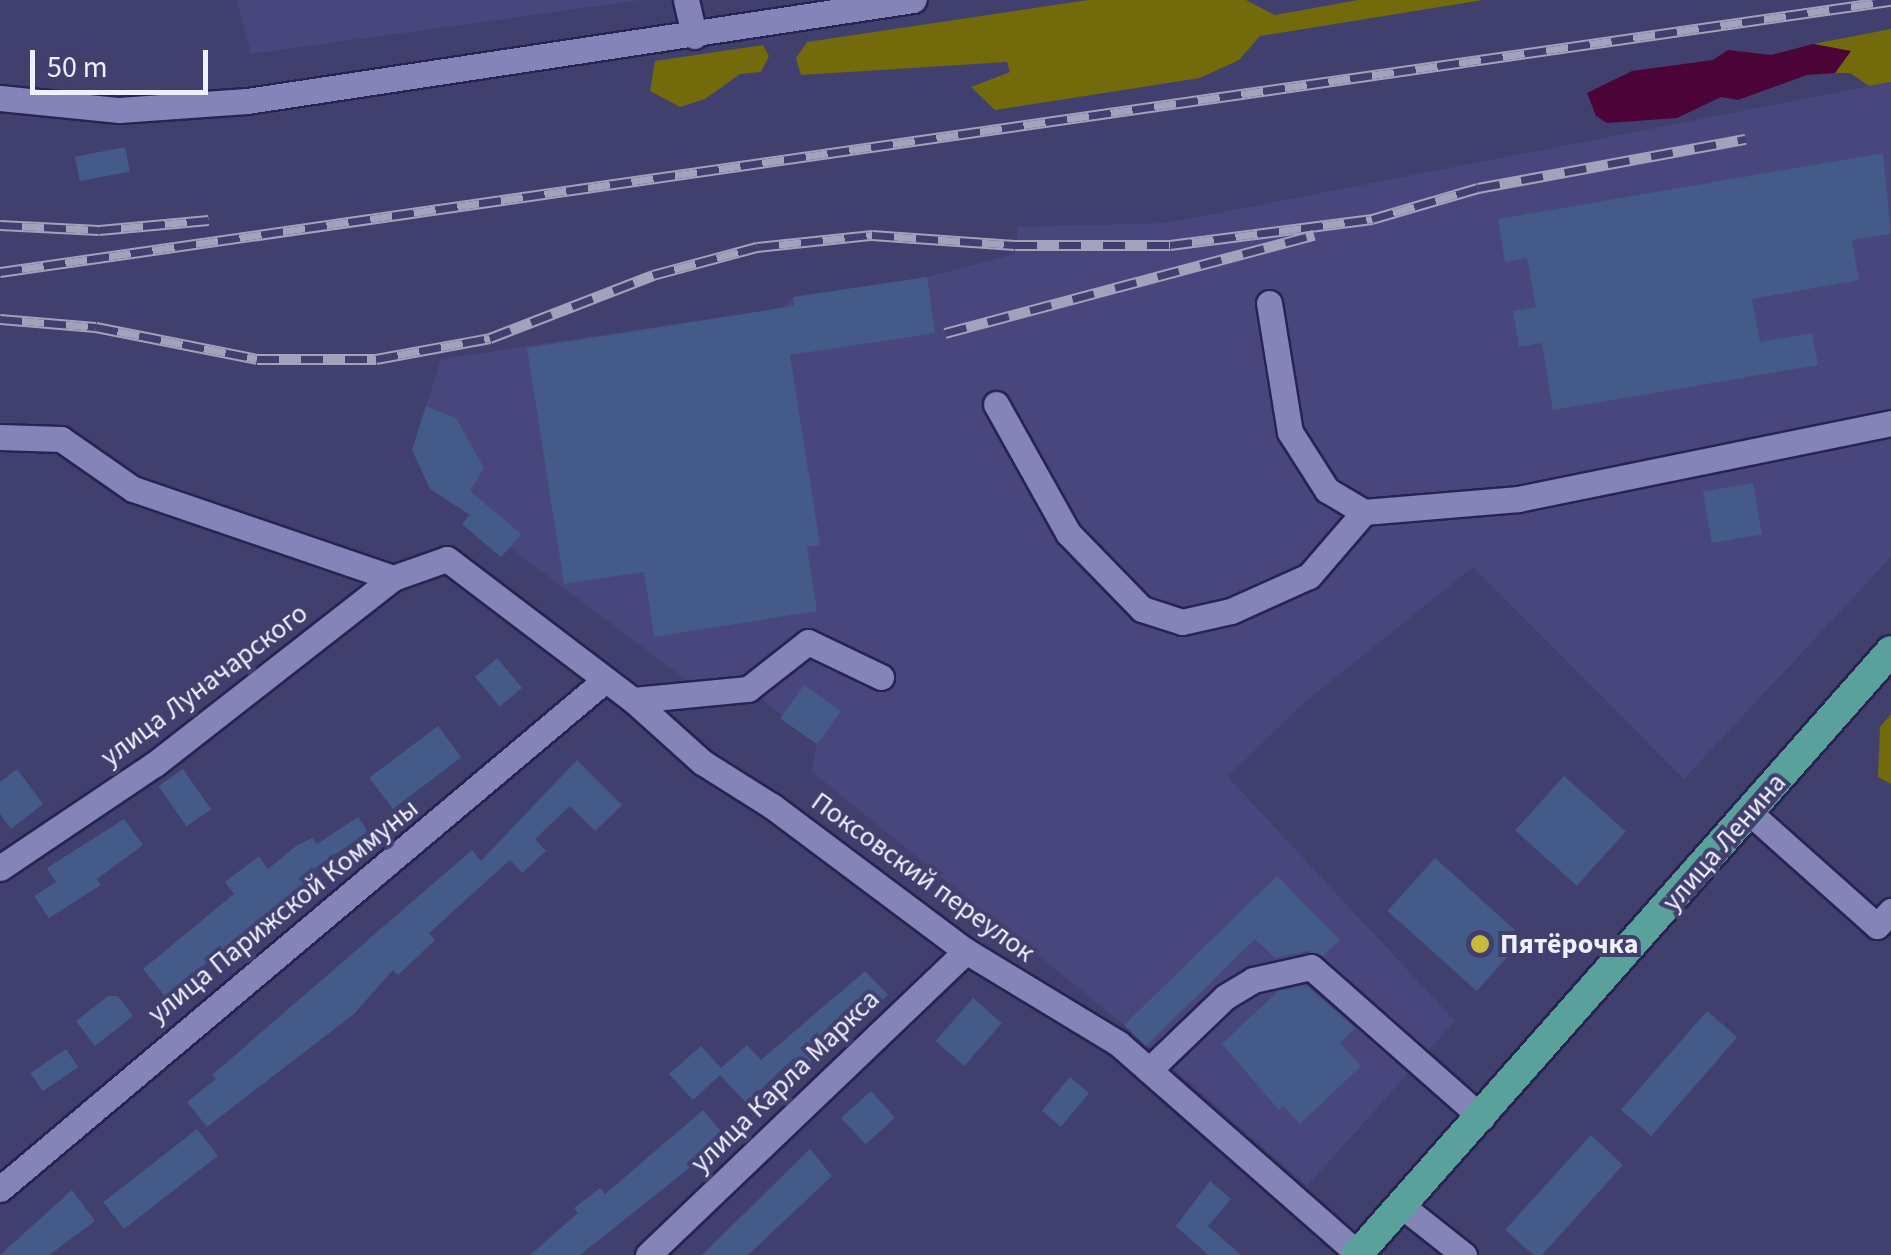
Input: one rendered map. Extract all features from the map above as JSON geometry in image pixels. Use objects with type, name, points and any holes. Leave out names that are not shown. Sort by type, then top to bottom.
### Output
[{"type":"main road","name":"улица Ленина","points":[[1357,1254],[1482,1118],[1891,652]]},
{"type":"street","points":[[686,0],[694,36]]},
{"type":"street","points":[[0,98],[118,110],[248,101],[913,0]]},
{"type":"street","points":[[1269,303],[1290,432],[1327,490],[1364,512],[1518,498],[1891,423]]},
{"type":"street","points":[[996,404],[1068,533],[1142,609],[1182,622],[1231,611],[1309,576],[1364,512]]},
{"type":"street","points":[[7,435],[61,439],[133,488],[393,578]]},
{"type":"street","name":"улица Луначарского","points":[[0,868],[155,764],[393,578],[447,558]]},
{"type":"street","name":"Поксовский переулок","points":[[447,558],[633,700],[702,762],[772,806],[966,952],[1118,1043],[1357,1254]]},
{"type":"street","points":[[633,700],[748,689],[808,642],[881,677]]},
{"type":"street","name":"улица Парижской Коммуны","points":[[0,1189],[605,680]]},
{"type":"street","points":[[1749,812],[1877,926],[1891,911]]},
{"type":"street","name":"улица Карла Маркса","points":[[648,1255],[966,952]]},
{"type":"street","points":[[1149,1070],[1225,997],[1253,980],[1311,967],[1482,1118]]},
{"type":"street","points":[[1402,1206],[1464,1255]]},
{"type":"shaded area","points":[[237,0],[641,0],[251,54]]},
{"type":"shaded area","points":[[1088,0],[1246,0],[1275,15],[1358,0],[1483,0],[1260,36],[1239,60],[1200,78],[995,110],[971,87],[1010,72],[1007,62],[801,75],[796,58],[807,42]]},
{"type":"shaded area","points":[[1891,29],[1891,82],[1869,86],[1850,73],[1835,73],[1850,51],[1813,44]]},
{"type":"shaded area","points":[[1813,44],[1851,51],[1835,73],[1807,75],[1738,100],[1721,97],[1677,118],[1607,123],[1596,116],[1587,93],[1632,71],[1713,60],[1728,50],[1771,55]]},
{"type":"shaded area","points":[[763,45],[769,56],[761,72],[740,74],[705,99],[680,107],[650,91],[655,61]]},
{"type":"shaded area","points":[[1891,82],[1891,557],[1684,779],[1473,567],[1299,707],[1228,777],[1455,1021],[1307,1186],[1124,1025],[811,771],[817,744],[736,678],[686,680],[510,548],[501,557],[462,524],[470,514],[430,489],[412,450],[441,359],[783,308],[793,297],[927,277],[1015,254],[1018,227],[1166,223]]},
{"type":"shaded area","points":[[1891,714],[1891,784],[1878,777],[1880,727]]},
{"type":"building","points":[[125,147],[130,172],[80,181],[75,157]]},
{"type":"building","points":[[1883,153],[1891,234],[1852,240],[1859,280],[1752,299],[1760,342],[1812,333],[1818,365],[1553,410],[1542,343],[1519,347],[1513,311],[1536,307],[1527,258],[1505,262],[1498,219]]},
{"type":"building","points":[[927,277],[935,333],[790,355],[820,545],[807,547],[817,611],[654,637],[644,572],[564,584],[527,348],[794,306],[793,297]]},
{"type":"building","points":[[426,406],[456,418],[484,468],[470,491],[521,534],[501,557],[462,524],[470,515],[430,489],[412,450]]},
{"type":"building","points":[[1753,483],[1762,534],[1712,543],[1703,492]]},
{"type":"building","points":[[497,658],[522,688],[500,707],[475,677]]},
{"type":"building","points":[[804,685],[841,711],[817,744],[780,719]]},
{"type":"building","points":[[438,726],[461,757],[393,809],[369,778]]},
{"type":"building","points":[[577,760],[622,805],[595,831],[570,806],[535,839],[546,851],[522,873],[510,860],[429,933],[435,940],[398,975],[393,970],[354,1014],[207,1127],[187,1102],[216,1079],[212,1075],[472,850],[481,861]]},
{"type":"building","points":[[17,769],[43,804],[11,829],[0,814],[0,782]]},
{"type":"building","points":[[183,769],[211,809],[187,826],[158,786]]},
{"type":"building","points":[[1564,776],[1626,832],[1577,886],[1515,830]]},
{"type":"building","points":[[358,817],[368,832],[315,868],[303,886],[165,996],[143,969],[234,894],[225,882],[259,856],[268,869],[296,846],[312,838],[317,844]]},
{"type":"building","points":[[124,819],[143,845],[97,879],[101,885],[49,918],[34,896],[56,882],[47,868]]},
{"type":"building","points":[[1435,858],[1524,938],[1477,991],[1387,911]]},
{"type":"building","points":[[1277,876],[1340,940],[1323,956],[1308,951],[1275,958],[1255,939],[1146,1046],[1124,1025]]},
{"type":"building","points":[[865,971],[888,995],[804,1068],[794,1058],[746,1103],[720,1075],[693,1100],[669,1074],[701,1046],[721,1068],[747,1045],[761,1060]]},
{"type":"building","points":[[1306,985],[1355,1028],[1340,1043],[1361,1066],[1300,1124],[1283,1106],[1279,1110],[1222,1044],[1278,991]]},
{"type":"building","points":[[108,996],[118,996],[133,1016],[95,1046],[76,1021]]},
{"type":"building","points":[[973,998],[1002,1023],[964,1066],[936,1041]]},
{"type":"building","points":[[1707,1011],[1737,1037],[1651,1136],[1621,1110]]},
{"type":"building","points":[[66,1049],[78,1067],[43,1091],[30,1073]]},
{"type":"building","points":[[1070,1077],[1089,1093],[1061,1127],[1042,1111]]},
{"type":"building","points":[[871,1091],[895,1118],[865,1145],[841,1118]]},
{"type":"building","points":[[703,1110],[727,1138],[580,1255],[530,1255],[578,1213],[574,1208],[600,1188],[605,1194]]},
{"type":"building","points":[[197,1129],[218,1156],[124,1229],[103,1202]]},
{"type":"building","points":[[1591,1135],[1623,1165],[1542,1255],[1534,1255],[1505,1230]]},
{"type":"building","points":[[810,1149],[832,1176],[748,1255],[702,1255]]},
{"type":"building","points":[[1210,1181],[1231,1199],[1208,1226],[1241,1255],[1208,1255],[1176,1226]]},
{"type":"building","points":[[72,1190],[95,1221],[49,1255],[0,1255]]},
{"type":"railway","points":[[0,272],[1891,1]]},
{"type":"railway","points":[[0,319],[96,327],[257,359],[376,359],[490,338],[653,275],[757,247],[872,235],[1015,245],[1170,245],[1372,219],[1478,188],[1746,139]]},
{"type":"railway","points":[[0,225],[99,230],[209,220]]},
{"type":"railway","points":[[945,333],[1314,235]]},
{"type":"place","name":"Пятёрочка","points":[[1480,944]]}]
